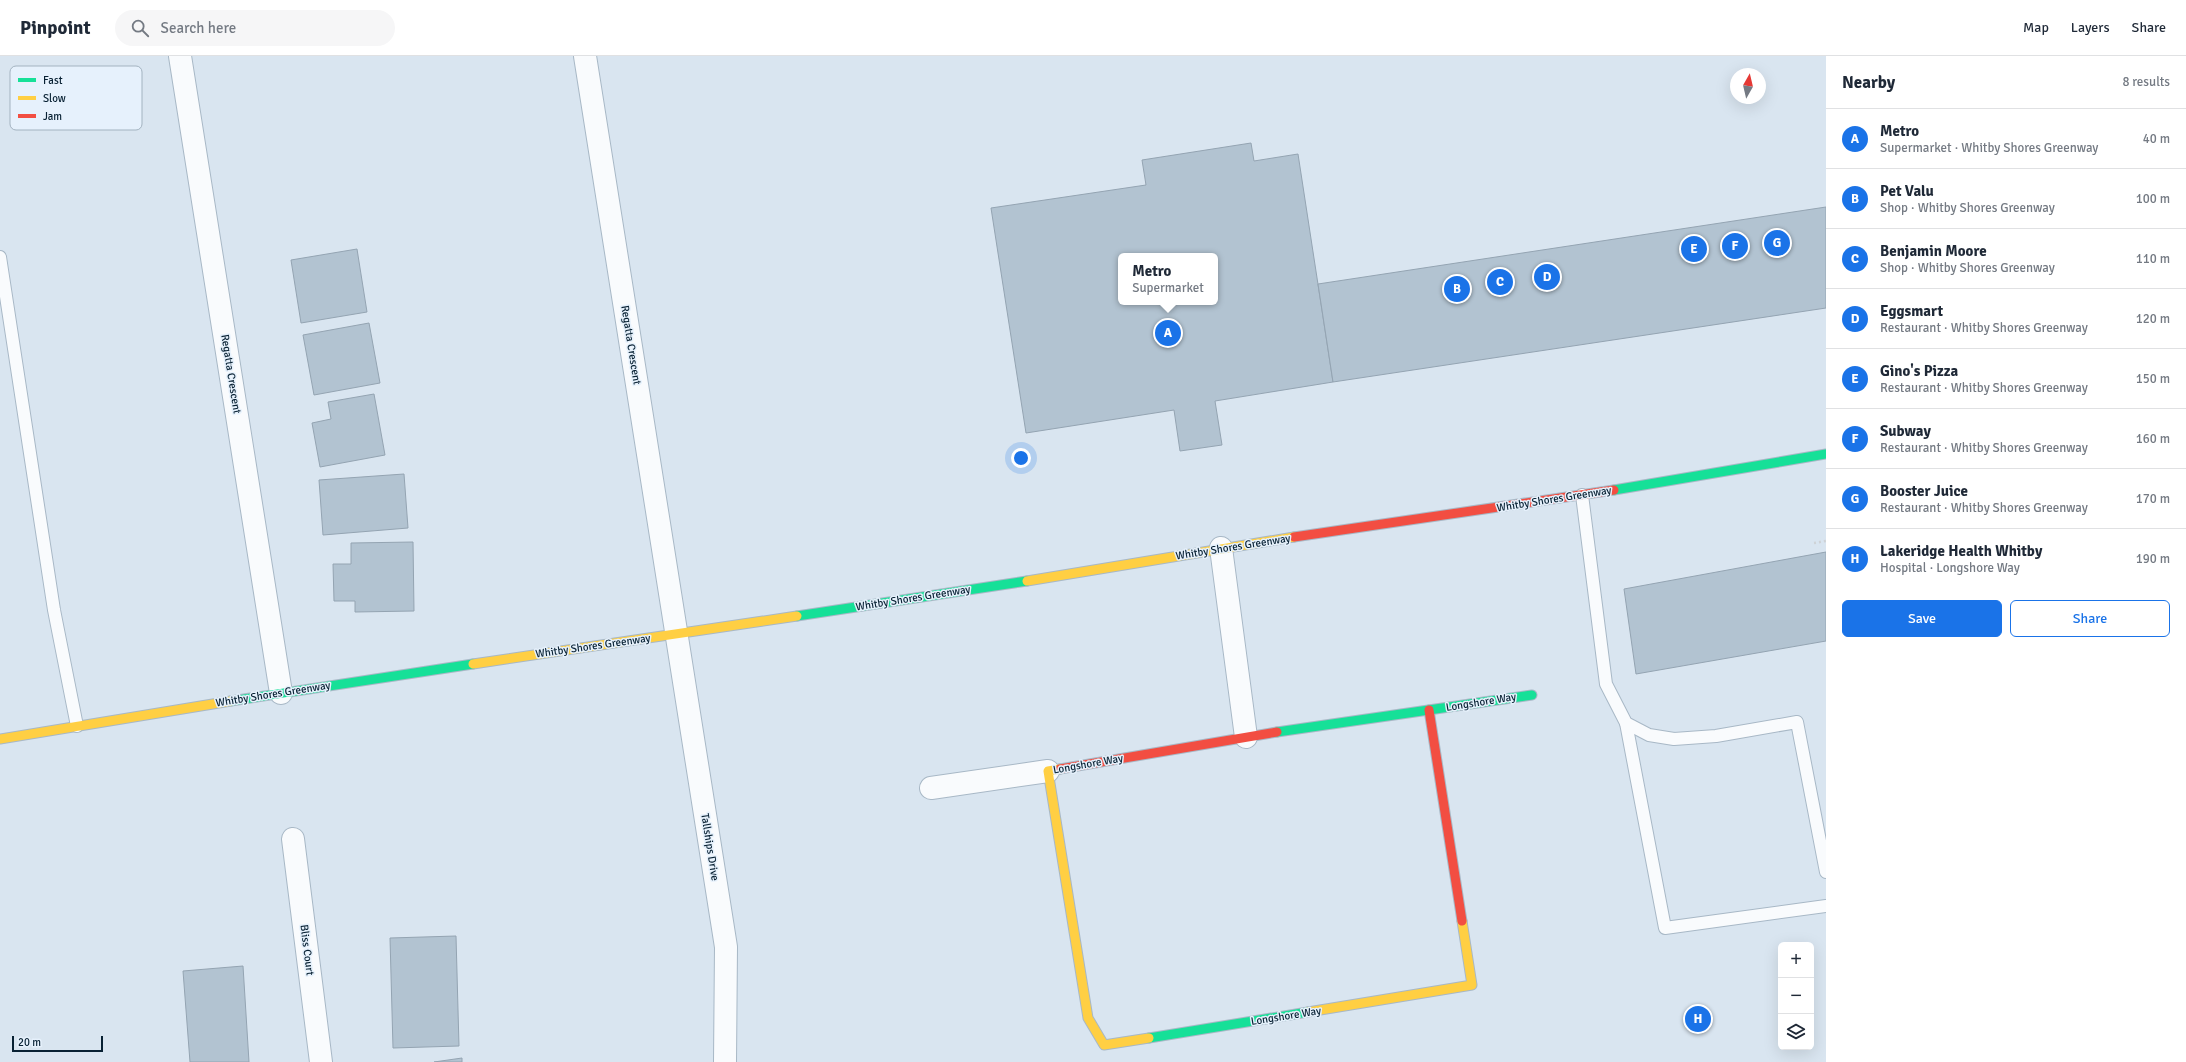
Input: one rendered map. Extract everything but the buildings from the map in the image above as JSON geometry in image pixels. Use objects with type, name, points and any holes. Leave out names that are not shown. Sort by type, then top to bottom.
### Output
[{"type":"street","name":"Regatta Crescent","points":[[180,56],[281,693]]},
{"type":"street","name":"Regatta Crescent","points":[[585,56],[677,634]]},
{"type":"street","name":"Whitby Shores Greenway","points":[[0,739],[281,693],[1014,583],[1221,548],[1582,495],[1826,454]]},
{"type":"street","points":[[1221,548],[1246,737]]},
{"type":"street","name":"Tallships Drive","points":[[677,634],[726,947],[725,1062]]},
{"type":"street","name":"Longshore Way","points":[[931,788],[1048,771],[1246,737],[1532,695]]},
{"type":"street","name":"Longshore Way","points":[[1048,771],[1088,1018],[1104,1045],[1132,1041],[1472,985],[1430,710]]},
{"type":"street","name":"Bliss Court","points":[[293,839],[321,1062]]},
{"type":"lane","points":[[0,257],[54,610],[77,726]]},
{"type":"lane","points":[[1582,495],[1606,684],[1626,724],[1665,928],[1826,906]]},
{"type":"lane","points":[[1626,724],[1649,735],[1674,739],[1716,736],[1797,722],[1826,872]]},
{"type":"path","points":[[1814,543],[1826,541]]},
{"type":"traffic: fast","points":[[1614,490],[1826,454]]},
{"type":"traffic: fast","points":[[797,616],[1027,581]]},
{"type":"traffic: fast","points":[[231,701],[473,664]]},
{"type":"traffic: fast","points":[[1277,732],[1532,695]]},
{"type":"traffic: fast","points":[[1149,1038],[1308,1012]]},
{"type":"traffic: slow","points":[[1027,581],[1294,537]]},
{"type":"traffic: slow","points":[[473,664],[797,616]]},
{"type":"traffic: slow","points":[[0,739],[231,701]]},
{"type":"traffic: slow","points":[[1060,769],[1048,771],[1088,1018],[1104,1045],[1149,1038]]},
{"type":"traffic: slow","points":[[1308,1012],[1472,985],[1462,921]]},
{"type":"traffic: jam","points":[[1294,537],[1614,490]]},
{"type":"traffic: jam","points":[[1429,710],[1462,921]]},
{"type":"traffic: jam","points":[[1060,769],[1277,732]]},
{"type":"place","name":"Booster Juice","points":[[1777,243]]},
{"type":"place","name":"Subway","points":[[1735,246]]},
{"type":"place","name":"Gino's Pizza","points":[[1694,249]]},
{"type":"place","name":"Eggsmart","points":[[1547,277]]},
{"type":"place","name":"Benjamin Moore","points":[[1500,282]]},
{"type":"place","name":"Pet Valu","points":[[1457,289]]},
{"type":"place","name":"Metro","points":[[1168,333]]},
{"type":"place","name":"Lakeridge Health Whitby","points":[[1698,1019]]}]
